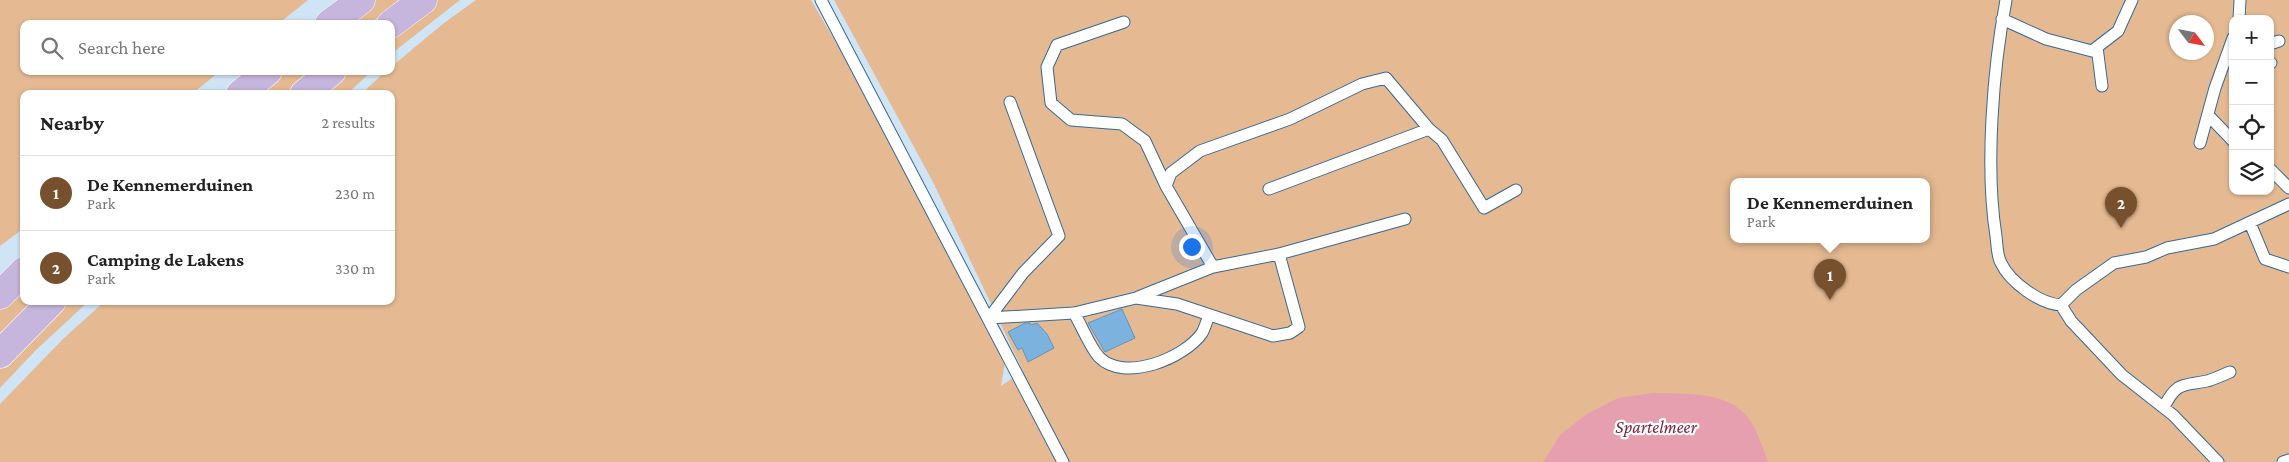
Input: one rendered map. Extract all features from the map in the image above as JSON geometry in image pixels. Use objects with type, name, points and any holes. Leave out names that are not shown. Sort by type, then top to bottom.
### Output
[{"type":"main road","points":[[334,20],[361,0]]},
{"type":"main road","points":[[395,21],[423,0]]},
{"type":"main road","points":[[245,90],[263,75]]},
{"type":"main road","points":[[309,90],[327,75]]},
{"type":"main road","points":[[0,295],[20,276]]},
{"type":"main road","points":[[0,354],[48,305]]},
{"type":"lane","points":[[821,0],[1063,462]]},
{"type":"lane","points":[[2006,0],[1999,37],[1993,138],[1992,213],[2000,262],[2021,286],[2047,304],[2061,305],[2076,290],[2114,263],[2146,257],[2167,248],[2214,239],[2289,204]]},
{"type":"lane","points":[[2002,19],[2046,39],[2092,51],[2118,31],[2132,0]]},
{"type":"lane","points":[[2239,15],[2240,0]]},
{"type":"lane","points":[[1124,22],[1057,45],[1047,67],[1051,103],[1071,120],[1122,124],[1145,141],[1166,186],[1214,267]]},
{"type":"lane","points":[[2097,47],[2102,86]]},
{"type":"lane","points":[[2200,143],[2229,50]]},
{"type":"lane","points":[[1166,186],[1171,173],[1200,151],[1290,119],[1362,84],[1386,78],[1429,129],[1442,140],[1484,208],[1516,190]]},
{"type":"lane","points":[[989,318],[1023,273],[1059,236],[1010,102]]},
{"type":"lane","points":[[2208,115],[2229,137]]},
{"type":"lane","points":[[1269,190],[1429,129]]},
{"type":"lane","points":[[2274,173],[2289,188]]},
{"type":"lane","points":[[989,318],[1074,313],[1136,298],[1214,267],[1279,254],[1405,219]]},
{"type":"lane","points":[[2250,222],[2265,259],[2289,267]]},
{"type":"lane","points":[[1136,298],[1177,304],[1273,336],[1290,333],[1299,327],[1279,254]]},
{"type":"lane","points":[[2061,305],[2071,321],[2122,375],[2164,407],[2218,462]]},
{"type":"lane","points":[[1074,313],[1099,356],[1109,364],[1124,369],[1148,366],[1178,353],[1203,332],[1209,315]]},
{"type":"lane","points":[[2164,407],[2171,392],[2189,382],[2208,381],[2230,372]]},
{"type":"lane","points":[[2283,462],[2289,460]]},
{"type":"shaded area","points":[[0,0],[308,0],[283,20],[20,20],[20,75],[215,75],[197,90],[20,90],[20,231],[0,246]]},
{"type":"shaded area","points":[[374,0],[399,0],[375,20],[352,20]]},
{"type":"shaded area","points":[[434,0],[460,0],[395,51],[395,32]]},
{"type":"shaded area","points":[[476,0],[811,0],[942,224],[1008,344],[1001,386],[1023,371],[933,182],[834,0],[2289,0],[2289,462],[0,462],[0,404],[63,339],[101,305],[395,305],[395,90],[365,90],[382,75],[395,75],[395,64],[444,23]]},
{"type":"shaded area","points":[[282,75],[310,75],[292,90],[264,90]]},
{"type":"shaded area","points":[[342,75],[368,75],[351,90],[324,90]]},
{"type":"shaded area","points":[[20,290],[20,305],[29,305],[0,333],[0,309]]},
{"type":"shaded area","points":[[62,305],[85,305],[36,350],[0,388],[0,365]]},
{"type":"water","name":"Spartelmeer","points":[[1653,393],[1701,395],[1713,397],[1735,406],[1752,423],[1768,462],[1543,462],[1560,435],[1587,414],[1618,398]]},
{"type":"building","points":[[1122,309],[1135,338],[1105,352],[1088,323]]},
{"type":"building","points":[[1025,323],[1030,323],[1031,325],[1037,323],[1047,334],[1054,348],[1028,362],[1022,348],[1018,350],[1008,332]]},
{"type":"place","name":"Camping de Lakens","points":[[2121,228]]},
{"type":"place","name":"De Kennemerduinen","points":[[1830,300]]}]
